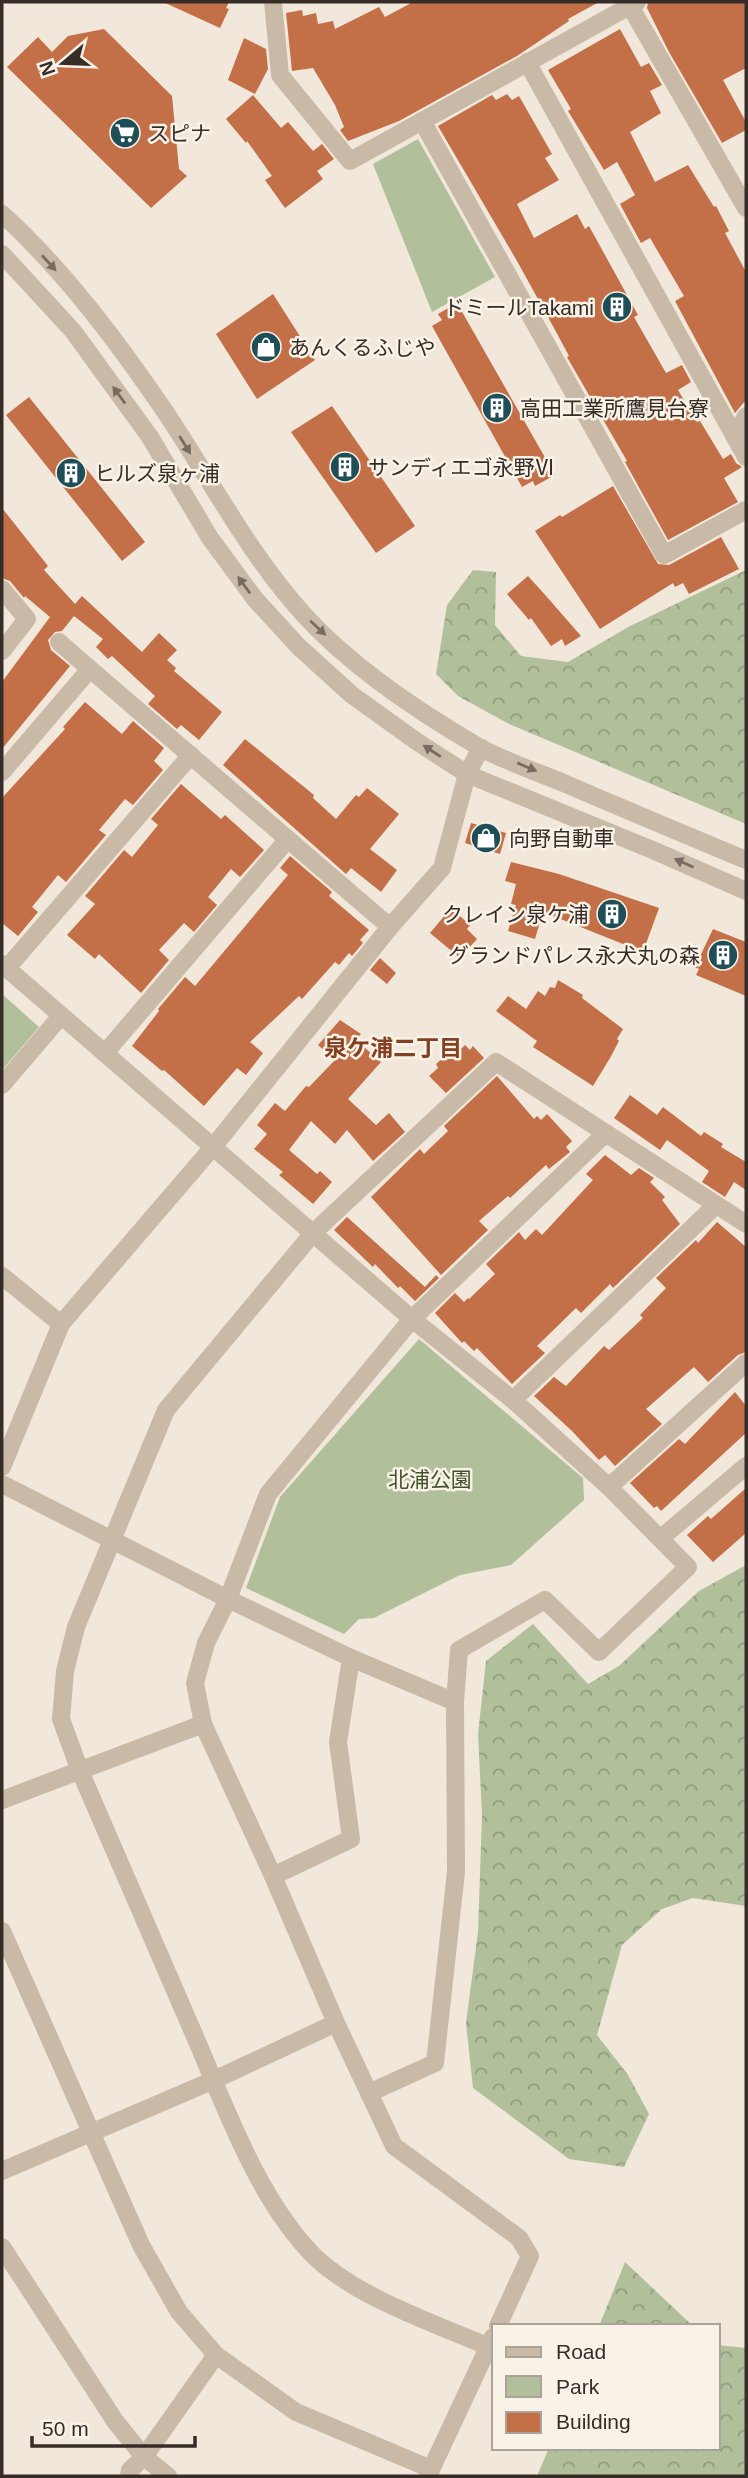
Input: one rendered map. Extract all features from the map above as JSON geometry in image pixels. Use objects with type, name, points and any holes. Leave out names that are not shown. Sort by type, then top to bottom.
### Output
[{"type":"street","points":[[273,2],[280,75],[350,161],[634,4],[746,208]]},
{"type":"street","points":[[527,62],[746,457]]},
{"type":"street","points":[[422,121],[664,555],[746,510]]},
{"type":"street","points":[[2,214],[114,340],[167,414],[260,560],[307,617],[354,662],[481,748],[746,860]]},
{"type":"street","points":[[2,254],[73,331],[150,437],[210,538],[255,599],[299,648],[352,695],[467,774],[746,891]]},
{"type":"street","points":[[734,437],[746,416]]},
{"type":"street","points":[[2,589],[27,619],[2,651]]},
{"type":"street","points":[[59,642],[390,927]]},
{"type":"street","points":[[2,772],[90,669]]},
{"type":"street","points":[[2,1467],[61,1324],[213,1147],[390,927],[442,868],[467,774],[481,748]]},
{"type":"street","points":[[191,755],[4,966],[412,1319],[513,1401],[609,1487],[688,1567],[599,1652],[545,1600],[459,1650],[455,1702],[456,1872],[435,2063],[369,2093]]},
{"type":"street","points":[[105,1053],[288,839]]},
{"type":"street","points":[[2,1085],[61,1016]]},
{"type":"street","points":[[2,1931],[141,2245],[179,2312],[216,2355],[296,2412],[430,2473],[491,2340],[365,2292],[316,2257],[281,2214],[252,2162],[214,2080],[80,1771],[61,1719],[65,1671],[76,1627],[166,1410],[314,1232],[496,1062],[746,1224]]},
{"type":"street","points":[[499,2324],[530,2256],[519,2238],[394,2146],[336,2023],[204,1724],[195,1683],[206,1643],[228,1599],[268,1494],[412,1319],[606,1133]]},
{"type":"street","points":[[513,1401],[716,1205]]},
{"type":"street","points":[[2,1276],[61,1324]]},
{"type":"street","points":[[609,1487],[746,1363]]},
{"type":"street","points":[[661,1538],[746,1466]]},
{"type":"street","points":[[2,1484],[228,1599],[351,1658],[455,1702]]},
{"type":"street","points":[[273,1876],[351,1839],[338,1742],[351,1658]]},
{"type":"street","points":[[2,1800],[204,1724]]},
{"type":"street","points":[[2,2171],[214,2080],[336,2023]]},
{"type":"street","points":[[2,2247],[115,2421],[144,2456],[168,2476]]},
{"type":"street","points":[[129,2476],[130,2470],[144,2456],[216,2355]]},
{"type":"green space","points":[[418,139],[495,277],[432,312],[373,164]]},
{"type":"green space","points":[[473,570],[496,572],[495,625],[521,656],[568,662],[630,626],[746,570],[746,824],[509,724],[458,696],[436,674],[447,605]]},
{"type":"green space","points":[[2,994],[39,1027],[2,1070]]},
{"type":"green space","name":"北浦公園","points":[[419,1339],[583,1478],[584,1500],[511,1565],[460,1575],[374,1618],[359,1619],[344,1634],[246,1588],[280,1497]]},
{"type":"green space","points":[[746,1565],[746,1906],[693,1898],[662,1909],[622,1945],[597,2035],[628,2075],[649,2114],[624,2167],[569,2159],[473,2088],[466,2023],[478,1932],[482,1815],[478,1734],[486,1661],[533,1624],[588,1684],[619,1666],[699,1591]]},
{"type":"green space","points":[[625,2262],[691,2324],[600,2324]]},
{"type":"green space","points":[[720,2345],[746,2348],[746,2476],[537,2476],[548,2450],[720,2450]]},
{"type":"building","points":[[163,2],[229,2],[226,8],[229,9],[220,28]]},
{"type":"building","points":[[413,2],[599,2],[568,19],[569,21],[517,56],[399,121],[348,141],[340,130],[344,127],[335,105],[313,68],[292,71],[286,13],[302,10],[303,16],[316,13],[318,24],[333,21],[335,29],[379,7],[385,17]]},
{"type":"building","points":[[648,2],[746,2],[746,68],[723,80],[746,122],[746,130],[722,143],[669,52],[647,8]]},
{"type":"building","name":"スピナ","points":[[104,29],[172,96],[179,169],[187,176],[151,208],[7,67],[38,37],[52,52],[68,36]]},
{"type":"building","points":[[620,29],[641,67],[649,63],[662,85],[650,91],[661,113],[630,132],[655,182],[688,165],[714,207],[716,206],[729,231],[725,233],[746,272],[746,400],[735,413],[675,301],[684,296],[650,238],[641,243],[620,204],[635,195],[617,162],[604,170],[568,111],[571,109],[548,70]]},
{"type":"building","points":[[244,38],[266,49],[268,69],[255,94],[228,80]]},
{"type":"building","points":[[507,94],[512,100],[519,96],[552,154],[545,158],[559,180],[517,204],[534,238],[577,214],[585,229],[589,226],[638,315],[634,317],[666,373],[682,365],[691,382],[678,390],[697,422],[700,421],[723,459],[731,454],[742,467],[724,478],[738,502],[668,540],[517,261],[438,126],[492,95],[496,100]]},
{"type":"building","points":[[253,95],[281,128],[288,122],[313,151],[322,144],[334,159],[317,171],[323,179],[285,208],[265,180],[272,176],[247,141],[246,143],[226,119]]},
{"type":"building","name":"あんくるふじや","points":[[273,294],[315,360],[257,399],[216,334]]},
{"type":"building","name":"高田工業所鷹見台寮","points":[[457,303],[555,475],[535,486],[533,481],[522,487],[432,326],[442,320],[438,314]]},
{"type":"building","name":"ヒルズ泉ヶ浦","points":[[29,397],[145,542],[122,561],[6,415]]},
{"type":"building","name":"サンディエゴ永野Ⅵ","points":[[332,406],[415,526],[376,553],[291,432]]},
{"type":"building","points":[[613,486],[658,564],[669,565],[721,537],[739,569],[689,594],[683,583],[675,587],[673,583],[600,629],[535,531]]},
{"type":"building","points":[[2,508],[48,566],[44,570],[75,604],[82,596],[142,652],[159,633],[177,650],[167,660],[176,668],[174,671],[222,712],[199,740],[181,725],[177,729],[148,704],[155,696],[112,656],[108,659],[96,647],[103,639],[74,616],[62,631],[55,632],[48,640],[51,650],[70,666],[2,749],[2,682],[50,617],[25,596],[24,598],[10,581],[2,578]]},
{"type":"building","points":[[528,576],[581,636],[565,646],[562,639],[551,646],[531,618],[529,620],[507,594]]},
{"type":"building","points":[[85,702],[122,734],[133,721],[164,748],[154,761],[163,770],[133,805],[125,799],[99,830],[106,835],[66,882],[58,875],[32,907],[38,912],[18,936],[2,923],[2,798],[65,729],[63,727]]},
{"type":"building","points":[[245,739],[314,795],[313,798],[336,819],[356,795],[359,797],[367,788],[399,814],[370,849],[397,870],[381,892],[351,868],[346,874],[223,765]]},
{"type":"building","points":[[181,784],[221,819],[225,815],[264,850],[240,877],[231,869],[208,897],[217,905],[194,932],[184,923],[159,950],[169,960],[141,993],[99,954],[95,959],[67,935],[95,904],[85,896],[124,850],[132,857],[158,825],[151,819]]},
{"type":"building","name":"向野自動車","points":[[471,823],[506,833],[500,854],[465,843]]},
{"type":"building","points":[[290,856],[332,892],[329,896],[369,930],[352,956],[349,953],[339,965],[335,962],[302,999],[299,996],[250,1042],[263,1053],[246,1075],[237,1068],[204,1106],[132,1046],[185,977],[195,986],[288,875],[280,868]]},
{"type":"building","points":[[511,862],[559,874],[659,908],[643,952],[543,912],[535,939],[508,931],[516,905],[511,904],[516,884],[505,881]]},
{"type":"building","points":[[451,908],[470,925],[467,929],[477,939],[460,958],[430,933]]},
{"type":"building","name":"グランドパレス永犬丸の森","points":[[713,929],[746,942],[746,996],[696,975],[699,969],[695,967]]},
{"type":"building","points":[[380,958],[396,973],[387,984],[370,970]]},
{"type":"building","points":[[558,980],[583,995],[582,998],[623,1029],[593,1086],[533,1047],[537,1041],[496,1011],[508,996],[526,1009],[538,991],[545,996],[550,987],[555,988]]},
{"type":"building","points":[[340,1020],[361,1034],[356,1040],[381,1062],[348,1099],[376,1125],[389,1113],[405,1132],[373,1161],[347,1130],[335,1144],[311,1121],[289,1150],[317,1174],[320,1171],[332,1182],[313,1204],[279,1175],[283,1172],[254,1149],[267,1134],[257,1125],[275,1103],[285,1111],[306,1086],[309,1087],[335,1060],[318,1045]]},
{"type":"building","points":[[465,1045],[470,1050],[473,1046],[484,1058],[446,1093],[429,1076],[438,1068],[436,1064],[456,1046],[461,1049]]},
{"type":"building","points":[[497,1076],[534,1119],[537,1116],[541,1120],[547,1114],[572,1141],[566,1147],[570,1152],[549,1169],[546,1165],[510,1198],[508,1196],[479,1221],[488,1230],[441,1275],[371,1197],[420,1149],[424,1154],[448,1131],[444,1126]]},
{"type":"building","points":[[630,1095],[657,1115],[663,1107],[701,1136],[704,1132],[723,1144],[721,1147],[746,1162],[746,1190],[734,1182],[725,1197],[702,1182],[709,1171],[667,1140],[660,1150],[614,1118]]},
{"type":"building","points":[[605,1155],[631,1175],[639,1168],[654,1178],[650,1182],[665,1197],[662,1200],[680,1224],[613,1288],[610,1284],[581,1313],[576,1308],[537,1346],[545,1353],[512,1384],[477,1348],[474,1351],[464,1341],[462,1343],[435,1313],[455,1293],[464,1302],[469,1299],[495,1274],[486,1264],[519,1232],[525,1240],[536,1229],[542,1235],[593,1180],[586,1174]]},
{"type":"building","points":[[347,1217],[425,1287],[436,1275],[439,1278],[415,1301],[375,1264],[373,1267],[334,1230]]},
{"type":"building","points":[[717,1222],[746,1247],[746,1352],[738,1355],[708,1382],[694,1367],[646,1409],[662,1424],[615,1466],[605,1455],[599,1460],[534,1396],[554,1377],[566,1386],[604,1346],[609,1350],[643,1318],[640,1315],[666,1288],[656,1278],[696,1240],[698,1243]]},
{"type":"building","points":[[735,1392],[746,1406],[746,1433],[661,1511],[657,1506],[654,1508],[630,1483],[679,1439],[685,1444]]},
{"type":"building","points":[[746,1488],[746,1533],[713,1562],[687,1535],[708,1516],[711,1519]]},
{"type":"place","name":"スピナ","points":[[125,133]]},
{"type":"place","name":"ドミールTakami","points":[[617,307]]},
{"type":"place","name":"あんくるふじや","points":[[266,347]]},
{"type":"place","name":"高田工業所鷹見台寮","points":[[497,408]]},
{"type":"place","name":"サンディエゴ永野Ⅵ","points":[[345,467]]},
{"type":"place","name":"ヒルズ泉ヶ浦","points":[[71,473]]},
{"type":"place","name":"向野自動車","points":[[486,838]]},
{"type":"place","name":"クレイン泉ケ浦","points":[[612,914]]},
{"type":"place","name":"グランドパレス永犬丸の森","points":[[723,955]]},
{"type":"district","name":"泉ケ浦二丁目","points":[[393,1048]]}]
